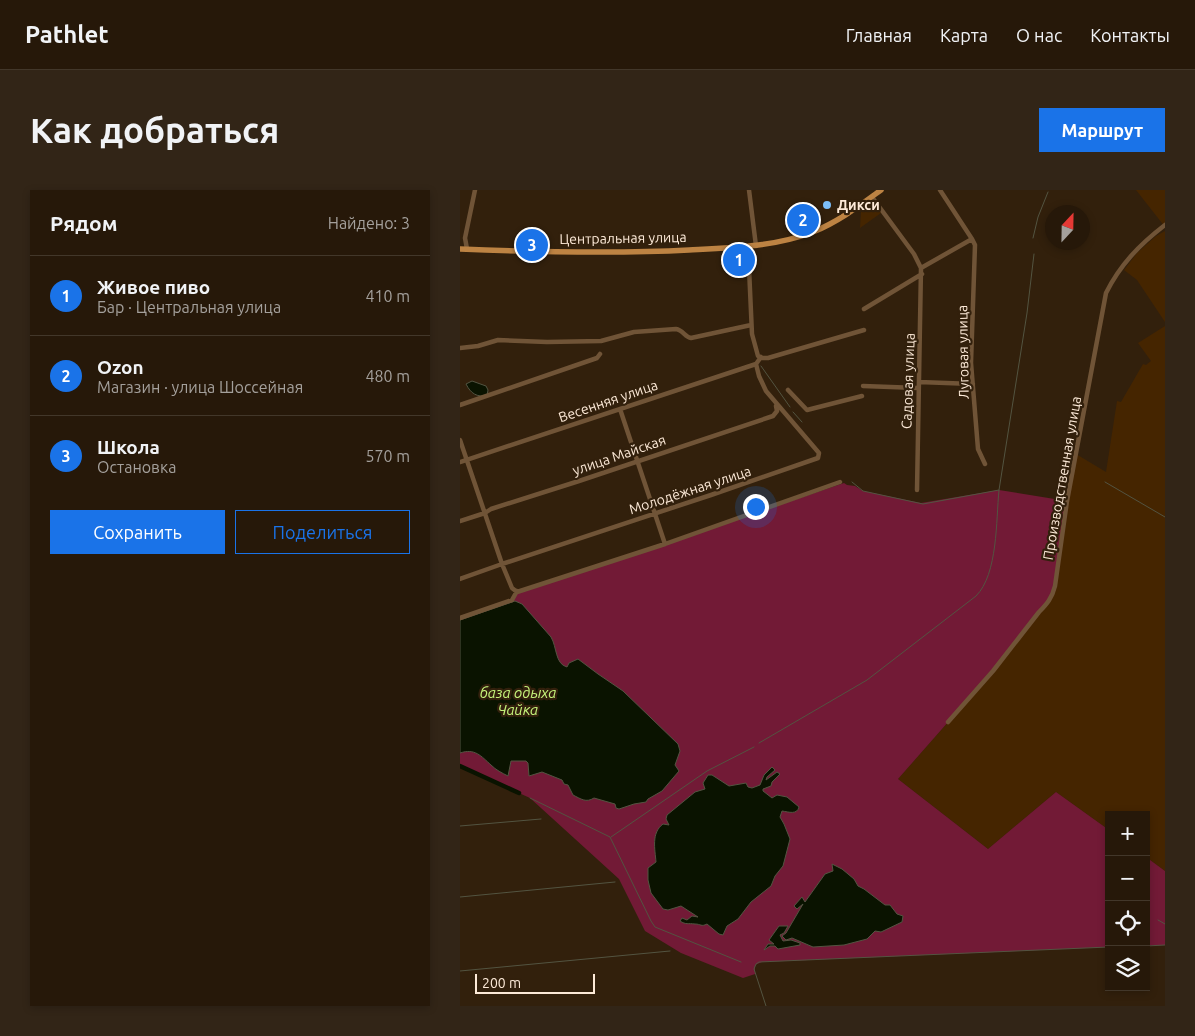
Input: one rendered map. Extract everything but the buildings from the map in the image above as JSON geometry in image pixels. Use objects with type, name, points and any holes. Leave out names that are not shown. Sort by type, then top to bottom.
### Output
[{"type":"main road","name":"Центральная улица","points":[[463,249],[618,252],[756,246],[812,232],[832,223],[881,190]]},
{"type":"street","points":[[463,249],[474,190]]},
{"type":"street","points":[[749,190],[756,246]]},
{"type":"street","points":[[864,309],[972,239],[940,190]]},
{"type":"street","points":[[872,197],[914,254],[921,271]]},
{"type":"street","name":"Производственная улица","points":[[948,722],[993,671],[1039,612],[1048,605],[1055,586],[1067,501],[1106,293],[1130,257],[1165,225]]},
{"type":"street","name":"Луговая улица","points":[[972,239],[975,245],[971,363],[978,449],[985,464]]},
{"type":"street","points":[[748,246],[751,325],[758,355],[768,358],[864,330]]},
{"type":"street","name":"Садовая улица","points":[[917,490],[921,271]]},
{"type":"street","points":[[460,348],[478,346],[498,340],[547,342],[601,341],[634,332],[676,329],[691,338],[751,325]]},
{"type":"street","points":[[460,405],[597,358],[600,354]]},
{"type":"street","points":[[756,364],[761,357]]},
{"type":"street","name":"Молодёжная улица","points":[[460,580],[502,564],[818,458],[819,453],[776,404],[762,384],[756,364]]},
{"type":"street","name":"Весенняя улица","points":[[460,462],[756,364]]},
{"type":"street","points":[[919,382],[973,384]]},
{"type":"street","points":[[863,386],[918,388]]},
{"type":"street","points":[[788,390],[806,410],[862,396]]},
{"type":"street","name":"улица Майская","points":[[460,521],[485,513],[491,509],[773,416],[777,411],[776,404]]},
{"type":"street","points":[[620,409],[665,544]]},
{"type":"street","points":[[460,440],[502,564],[512,588],[517,591]]},
{"type":"street","points":[[460,618],[512,600],[517,591],[665,544],[840,482]]},
{"type":"shaded area","points":[[1136,190],[1165,190],[1165,227]]},
{"type":"shaded area","points":[[873,202],[881,213],[860,228],[861,211]]},
{"type":"shaded area","points":[[1165,231],[1165,322],[1137,280],[1124,270],[1137,253],[1156,236]]},
{"type":"shaded area","points":[[1165,326],[1165,871],[1150,860],[1150,811],[1105,811],[1105,827],[1056,792],[988,849],[898,779],[993,671],[1043,608],[1076,454],[1106,472],[1117,401],[1121,402],[1143,364],[1146,365],[1151,361],[1138,343]]},
{"type":"shaded area","points":[[844,483],[855,486],[863,491],[921,503],[999,490],[1067,501],[1053,595],[993,671],[898,779],[988,849],[1056,792],[1105,827],[1105,947],[762,962],[755,965],[755,974],[743,978],[681,953],[645,931],[619,879],[530,798],[460,766],[460,618],[512,600],[517,591],[665,544]]},
{"type":"shaded area","points":[[1150,860],[1165,871],[1165,945],[1150,946]]},
{"type":"water","points":[[472,381],[486,386],[488,390],[487,396],[477,395],[470,390],[466,384]]},
{"type":"water","name":"база одыха Чайка","points":[[515,601],[522,604],[551,637],[558,659],[563,665],[567,667],[569,663],[578,659],[623,691],[678,744],[680,751],[675,765],[679,771],[662,791],[646,802],[619,809],[616,808],[615,804],[594,798],[586,800],[579,798],[573,795],[568,785],[564,784],[562,780],[542,772],[529,776],[528,763],[526,761],[511,761],[508,776],[474,752],[460,753],[460,620]]},
{"type":"water","points":[[772,767],[775,770],[766,780],[777,772],[780,774],[772,782],[771,786],[763,789],[763,791],[772,798],[777,795],[787,797],[799,807],[795,812],[782,811],[780,817],[790,839],[783,866],[775,876],[771,886],[751,902],[738,919],[727,926],[723,935],[707,924],[702,925],[680,921],[682,918],[687,920],[692,916],[698,917],[681,906],[668,910],[663,909],[651,893],[648,880],[648,868],[656,862],[655,837],[659,828],[663,824],[669,825],[666,819],[667,815],[695,792],[705,789],[703,783],[708,775],[712,775],[729,786],[746,783],[748,787],[752,788],[760,785],[764,775]]},
{"type":"water","points":[[832,864],[842,869],[854,879],[858,886],[885,905],[890,905],[897,914],[903,916],[902,922],[881,932],[875,931],[867,939],[844,945],[813,947],[792,938],[786,940],[782,936],[786,933],[803,904],[797,909],[794,906],[802,897],[805,902],[825,874],[833,871]]},
{"type":"water","points":[[779,926],[788,926],[784,933],[780,935],[783,941],[791,940],[800,943],[800,945],[778,949],[775,946],[770,946],[764,950],[768,944],[774,944],[769,940]]},
{"type":"waterway","points":[[1033,238],[1038,217],[1048,192]]},
{"type":"waterway","points":[[999,490],[1027,313],[1034,254]]},
{"type":"waterway","points":[[761,366],[790,407]]},
{"type":"waterway","points":[[793,412],[802,422]]},
{"type":"waterway","points":[[759,743],[867,680],[976,596],[988,574],[995,546],[999,490],[923,504],[863,491],[852,482]]},
{"type":"waterway","points":[[1105,482],[1165,517]]},
{"type":"waterway","points":[[611,837],[707,771],[754,747]]},
{"type":"waterway","points":[[460,766],[519,793]]},
{"type":"waterway","points":[[530,798],[610,837],[655,927],[741,962]]},
{"type":"waterway","points":[[460,826],[541,819]]},
{"type":"waterway","points":[[460,897],[615,882]]},
{"type":"waterway","points":[[1158,920],[1165,924]]},
{"type":"waterway","points":[[1150,946],[1165,945]]},
{"type":"waterway","points":[[766,1006],[754,969],[759,962],[1105,947]]},
{"type":"waterway","points":[[460,971],[670,951]]},
{"type":"place","name":"Дикси","points":[[827,205]]},
{"type":"place","name":"Ozon","points":[[803,220]]},
{"type":"place","name":"Школа","points":[[532,245]]},
{"type":"place","name":"Живое пиво","points":[[739,260]]}]
